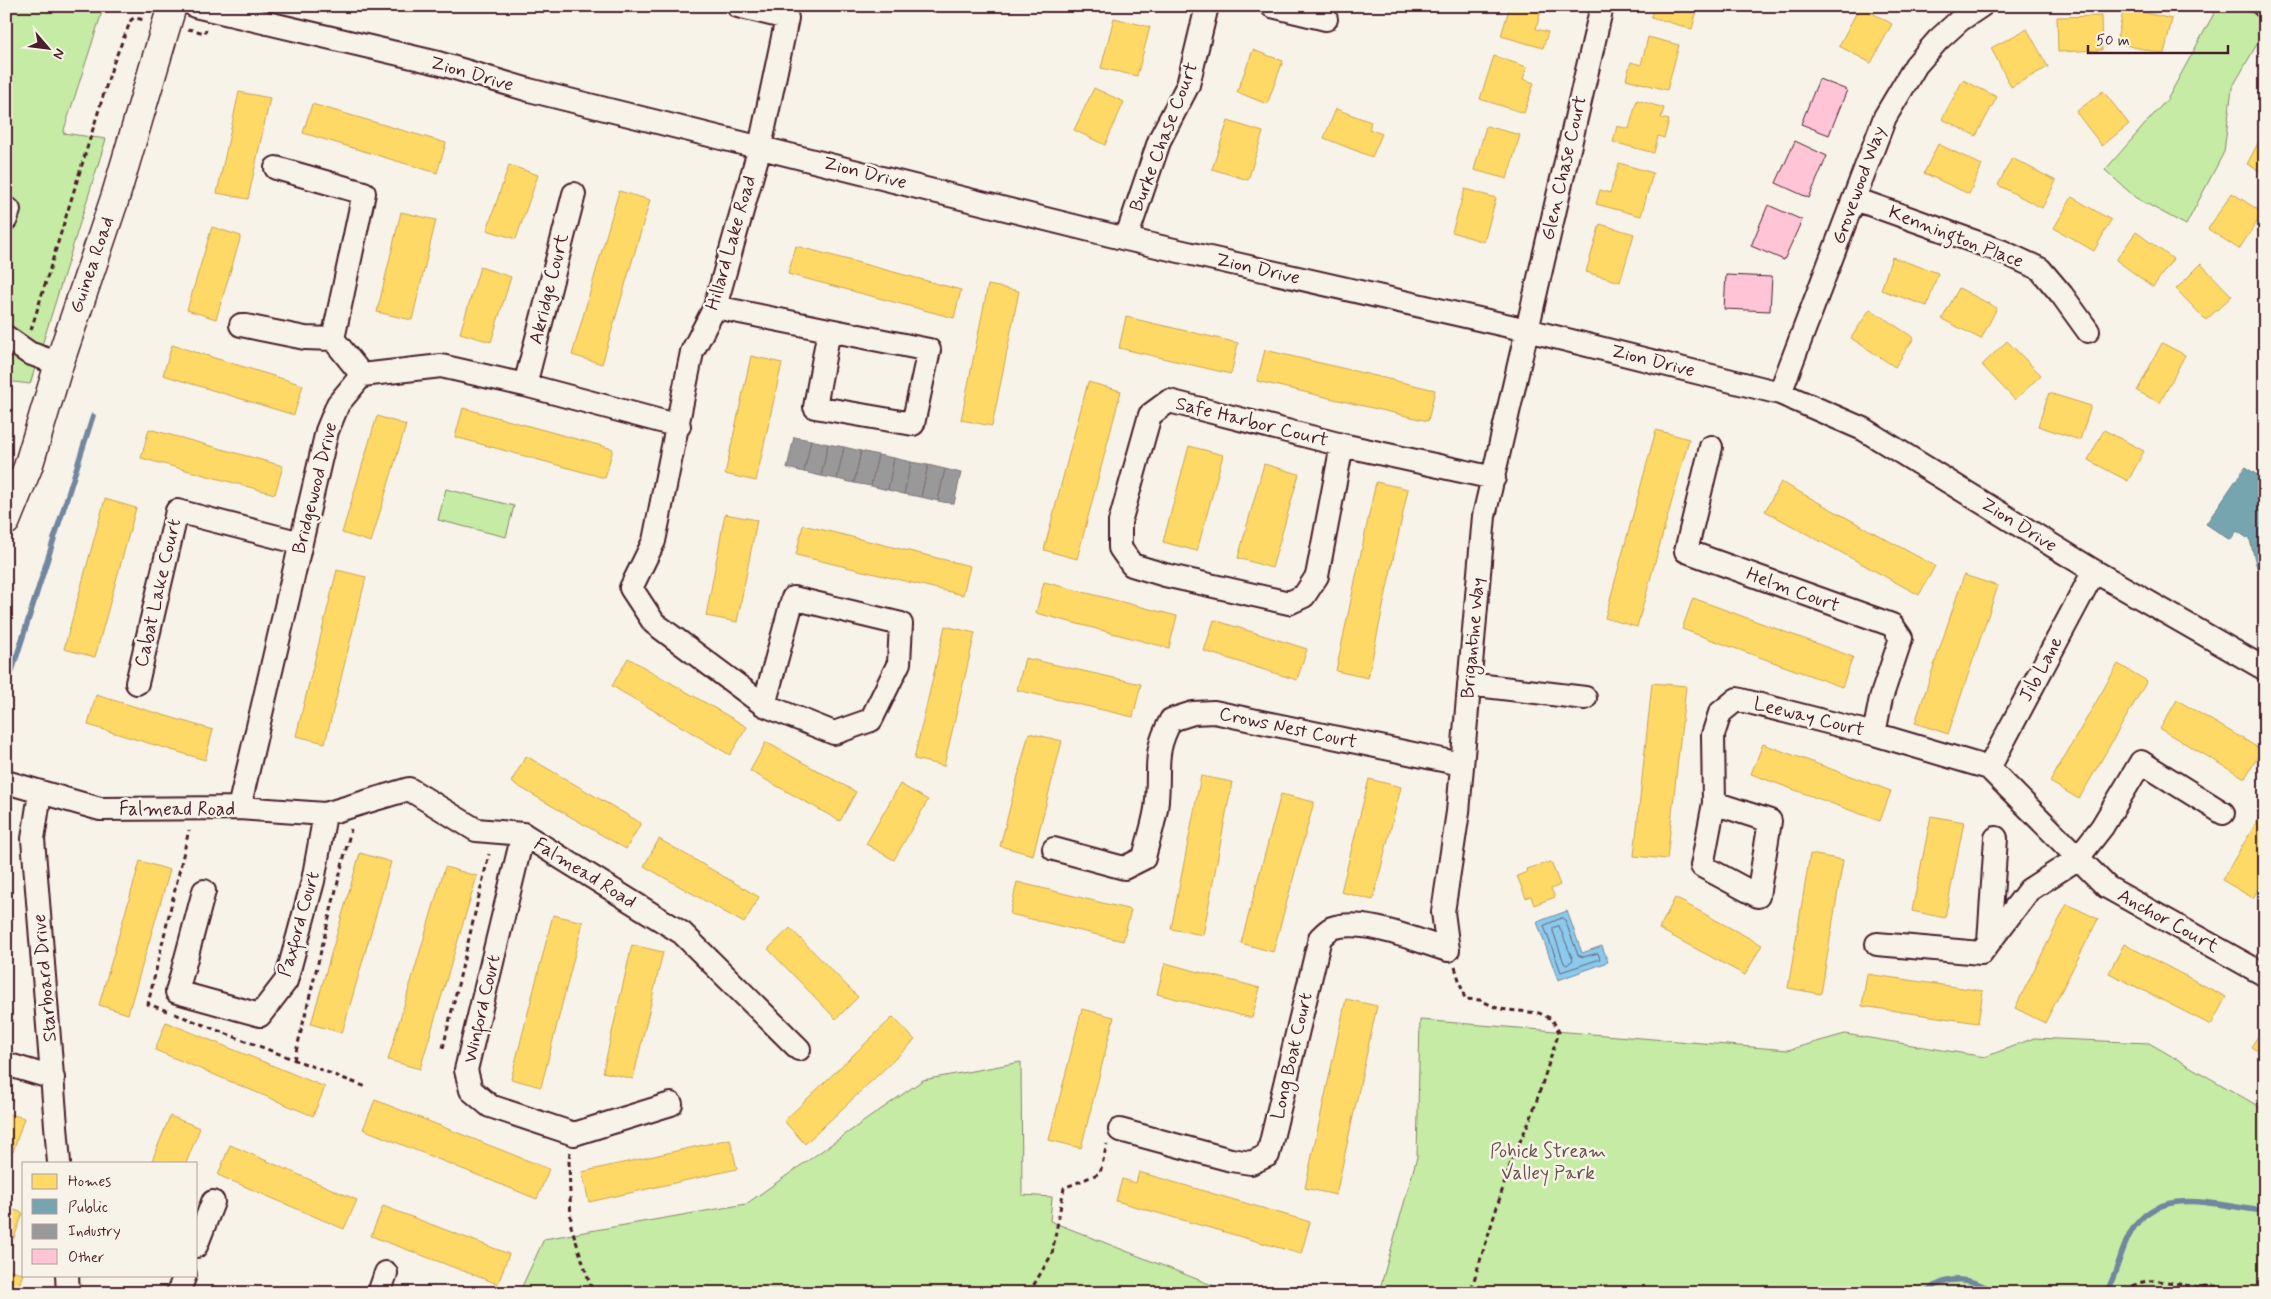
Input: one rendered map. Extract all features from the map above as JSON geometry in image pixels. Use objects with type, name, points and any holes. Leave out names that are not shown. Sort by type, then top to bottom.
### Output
[{"type":"main road","name":"Guinea Road","points":[[6,521],[28,467],[59,364],[115,198],[169,15]]},
{"type":"street","name":"Zion Drive","points":[[195,6],[438,63],[529,90],[760,146],[1126,239],[1527,330],[1780,393],[1863,429],[2094,570],[2265,669]]},
{"type":"street","name":"Hillard Lake Road","points":[[738,6],[787,18],[760,146],[715,307],[692,352],[679,426],[654,541],[631,588],[654,623],[764,705]]},
{"type":"street","name":"Burke Chase Court","points":[[1126,239],[1160,139],[1188,86],[1207,6]]},
{"type":"street","points":[[1272,6],[1326,19]]},
{"type":"street","name":"Glen Chase Court","points":[[1527,330],[1602,6]]},
{"type":"street","name":"Grovewood Way","points":[[1780,393],[1885,117],[1899,90],[1916,65],[1938,40],[1960,20],[1981,6]]},
{"type":"street","points":[[276,168],[364,193],[333,339]]},
{"type":"street","name":"Akridge Court","points":[[525,385],[574,194]]},
{"type":"street","name":"Kennington Place","points":[[1855,200],[2001,251],[2040,269],[2088,331]]},
{"type":"street","points":[[715,307],[830,330],[929,350],[913,424],[814,407],[830,330]]},
{"type":"street","points":[[241,325],[305,338],[333,339],[362,375],[441,366],[525,385],[679,426]]},
{"type":"street","name":"Brigantine Way","points":[[1448,950],[1443,912],[1458,812],[1484,516],[1527,330]]},
{"type":"street","points":[[6,337],[29,353],[59,364]]},
{"type":"street","name":"Bridgewood Drive","points":[[239,808],[327,431],[338,404],[362,375]]},
{"type":"street","name":"Safe Harbor Court","points":[[1342,445],[1317,576],[1304,596],[1290,603],[1165,575],[1132,565],[1120,548],[1120,522],[1150,415],[1169,402],[1342,445],[1494,478]]},
{"type":"street","name":"Helm Court","points":[[1711,448],[1686,551],[1892,625],[1901,638],[1881,698],[1874,734]]},
{"type":"street","name":"Cabat Lake Court","points":[[137,683],[177,511],[301,543]]},
{"type":"street","name":"Jib Lane","points":[[1989,768],[2094,570]]},
{"type":"street","points":[[793,598],[901,624],[899,663],[871,720],[834,733],[764,705],[793,598]]},
{"type":"street","points":[[1469,684],[1585,698]]},
{"type":"street","name":"Leeway Court","points":[[1714,802],[1713,735],[1720,713],[1737,700],[1874,734],[1989,768]]},
{"type":"street","name":"Crows Nest Court","points":[[1054,849],[1124,868],[1144,858],[1157,801],[1157,765],[1161,738],[1171,720],[1193,713],[1214,712],[1462,764]]},
{"type":"street","points":[[1877,944],[1981,953],[2030,890],[2077,859],[2102,827],[2141,762],[2223,813]]},
{"type":"street","name":"Anchor Court","points":[[1989,768],[2077,859],[2107,887],[2265,975]]},
{"type":"street","name":"Falmead Road","points":[[6,782],[100,809],[239,808],[325,814],[409,789],[476,830],[524,834],[682,933],[799,1049]]},
{"type":"street","name":"Starboard Drive","points":[[40,793],[33,839],[54,1078],[59,1162]]},
{"type":"street","name":"Paxford Court","points":[[204,891],[177,992],[260,1015],[286,981],[313,881],[325,814]]},
{"type":"street","name":"Winford Court","points":[[524,834],[466,1070],[471,1090],[490,1106],[574,1134]]},
{"type":"street","points":[[1989,942],[1996,838]]},
{"type":"street","name":"Long Boat Court","points":[[1120,1130],[1232,1160],[1251,1163],[1268,1155],[1320,938],[1331,929],[1349,926],[1373,928],[1448,950]]},
{"type":"street","points":[[6,1064],[54,1078]]},
{"type":"street","points":[[574,1134],[671,1104]]},
{"type":"street","points":[[198,1241],[213,1202]]},
{"type":"street","points":[[67,1276],[68,1293]]},
{"type":"street","points":[[178,1293],[185,1276]]},
{"type":"path","points":[[30,333],[113,64],[128,24],[134,18],[169,15],[205,33]]},
{"type":"path","points":[[294,1060],[351,829]]},
{"type":"path","points":[[189,830],[148,1004],[366,1088]]},
{"type":"path","points":[[443,1048],[489,854]]},
{"type":"path","points":[[1448,950],[1464,990],[1465,999],[1480,1000],[1499,1009],[1539,1013],[1552,1019],[1559,1032],[1532,1115],[1512,1159],[1470,1293]]},
{"type":"path","points":[[1029,1293],[1052,1254],[1064,1188],[1100,1173],[1110,1129],[1120,1130]]},
{"type":"path","points":[[574,1134],[569,1160],[572,1226],[594,1293]]},
{"type":"path","points":[[2126,1293],[2130,1287],[2155,1280],[2194,1287],[2225,1286],[2234,1293]]},
{"type":"green space","points":[[6,6],[104,6],[63,133],[106,139],[30,384],[6,381]]},
{"type":"green space","points":[[2218,6],[2243,9],[2265,20],[2265,30],[2232,88],[2224,152],[2186,225],[2136,198],[2105,170],[2168,98]]},
{"type":"green space","points":[[446,489],[514,506],[506,537],[438,520]]},
{"type":"green space","name":"Pohick Stream Valley Park","points":[[1420,1020],[1788,1050],[1845,1034],[1985,1057],[2034,1038],[2149,1043],[2265,1110],[2265,1293],[1346,1293],[1381,1285],[1417,1157]]},
{"type":"green space","points":[[1021,1062],[1022,1195],[1052,1197],[1050,1221],[1232,1293],[519,1293],[544,1239],[746,1204],[923,1080]]},
{"type":"water","points":[[1567,911],[1582,953],[1602,946],[1608,962],[1558,980],[1537,922]]},
{"type":"building: Homes","points":[[1510,6],[1542,6],[1536,29],[1548,32],[1543,48],[1501,36]]},
{"type":"building: Homes","points":[[1654,6],[1698,6],[1692,29],[1651,17]]},
{"type":"building: Homes","points":[[1860,6],[1892,24],[1871,63],[1839,46]]},
{"type":"building: Homes","points":[[2124,8],[2172,19],[2164,54],[2116,43]]},
{"type":"building: Homes","points":[[2101,16],[2102,50],[2058,52],[2057,17]]},
{"type":"building: Homes","points":[[1114,18],[1150,27],[1137,76],[1101,68]]},
{"type":"building: Homes","points":[[2027,29],[2048,67],[2011,87],[1991,48]]},
{"type":"building: Homes","points":[[1648,37],[1679,45],[1667,90],[1626,79],[1631,62],[1641,65]]},
{"type":"building: Homes","points":[[1253,50],[1283,61],[1267,104],[1237,92]]},
{"type":"building: Homes","points":[[1494,56],[1527,67],[1523,79],[1534,83],[1524,113],[1480,99]]},
{"type":"building: Homes","points":[[1963,80],[1997,97],[1976,136],[1942,119]]},
{"type":"building: Homes","points":[[1094,88],[1124,102],[1105,145],[1074,130]]},
{"type":"building: Homes","points":[[2103,91],[2129,124],[2102,146],[2076,112]]},
{"type":"building: Homes","points":[[239,92],[270,98],[248,199],[217,193]]},
{"type":"building: Homes","points":[[1637,100],[1664,108],[1661,118],[1669,120],[1664,138],[1658,136],[1654,153],[1613,142],[1617,126],[1629,129]]},
{"type":"building: Homes","points":[[312,104],[446,143],[437,173],[303,133]]},
{"type":"building: Homes","points":[[1336,109],[1371,122],[1369,129],[1382,134],[1372,157],[1324,138]]},
{"type":"building: Homes","points":[[1228,121],[1263,132],[1248,180],[1212,169]]},
{"type":"building: Homes","points":[[1486,126],[1520,135],[1507,179],[1474,170]]},
{"type":"building: Homes","points":[[2265,130],[2265,174],[2247,164]]},
{"type":"building: Homes","points":[[1938,144],[1982,165],[1969,194],[1924,173]]},
{"type":"building: Homes","points":[[2012,158],[2056,181],[2042,208],[1998,185]]},
{"type":"building: Homes","points":[[1619,163],[1653,173],[1641,216],[1596,204],[1600,190],[1610,193]]},
{"type":"building: Homes","points":[[509,165],[538,175],[516,239],[487,230]]},
{"type":"building: Homes","points":[[1465,189],[1496,198],[1484,242],[1452,232]]},
{"type":"building: Homes","points":[[619,191],[650,200],[602,364],[572,355]]},
{"type":"building: Homes","points":[[2232,193],[2263,213],[2239,249],[2208,229]]},
{"type":"building: Homes","points":[[2072,197],[2111,220],[2094,251],[2054,228]]},
{"type":"building: Homes","points":[[401,212],[436,220],[412,320],[377,312]]},
{"type":"building: Homes","points":[[1600,224],[1634,234],[1620,282],[1586,272]]},
{"type":"building: Homes","points":[[212,227],[241,236],[216,319],[187,310]]},
{"type":"building: Homes","points":[[2136,232],[2173,259],[2153,287],[2116,260]]},
{"type":"building: Homes","points":[[796,246],[961,290],[954,318],[788,274]]},
{"type":"building: Homes","points":[[1892,257],[1938,273],[1927,306],[1881,290]]},
{"type":"building: Homes","points":[[2201,264],[2232,296],[2206,320],[2176,289]]},
{"type":"building: Homes","points":[[480,267],[511,277],[491,342],[460,333]]},
{"type":"building: Homes","points":[[988,285],[1019,291],[992,426],[961,420]]},
{"type":"building: Homes","points":[[1959,288],[1997,308],[1981,339],[1942,319]]},
{"type":"building: Homes","points":[[1870,309],[1914,338],[1895,367],[1851,338]]},
{"type":"building: Homes","points":[[1126,317],[1238,343],[1231,374],[1119,348]]},
{"type":"building: Homes","points":[[2007,341],[2041,375],[2015,400],[1982,365]]},
{"type":"building: Homes","points":[[2162,343],[2185,355],[2160,403],[2137,391]]},
{"type":"building: Homes","points":[[172,345],[303,385],[294,415],[163,375]]},
{"type":"building: Homes","points":[[1265,350],[1435,390],[1428,421],[1257,381]]},
{"type":"building: Homes","points":[[751,356],[782,363],[756,481],[725,474]]},
{"type":"building: Homes","points":[[1088,382],[1121,391],[1077,559],[1044,550]]},
{"type":"building: Homes","points":[[2049,393],[2091,406],[2080,440],[2038,426]]},
{"type":"building: Homes","points":[[463,408],[613,449],[605,478],[455,437]]},
{"type":"building: Homes","points":[[377,416],[406,425],[371,542],[342,533]]},
{"type":"building: Homes","points":[[149,429],[283,466],[275,494],[141,458]]},
{"type":"building: Homes","points":[[1656,430],[1689,439],[1637,627],[1605,618]]},
{"type":"building: Homes","points":[[2104,430],[2144,451],[2128,481],[2088,460]]},
{"type":"building: Homes","points":[[1189,446],[1223,455],[1197,551],[1163,542]]},
{"type":"building: Homes","points":[[1264,464],[1299,474],[1272,568],[1238,558]]},
{"type":"building: Homes","points":[[1376,482],[1408,489],[1368,678],[1336,671]]},
{"type":"building: Homes","points":[[1781,482],[1935,566],[1919,595],[1765,511]]},
{"type":"building: Homes","points":[[105,499],[136,508],[95,657],[64,649]]},
{"type":"building: Homes","points":[[725,514],[757,520],[737,622],[706,616]]},
{"type":"building: Homes","points":[[803,525],[970,566],[963,595],[796,555]]},
{"type":"building: Homes","points":[[337,570],[366,577],[325,743],[296,736]]},
{"type":"building: Homes","points":[[1964,575],[1998,586],[1948,734],[1915,723]]},
{"type":"building: Homes","points":[[1044,582],[1177,616],[1169,648],[1036,613]]},
{"type":"building: Homes","points":[[1693,598],[1853,657],[1842,687],[1682,629]]},
{"type":"building: Homes","points":[[1214,620],[1307,649],[1297,680],[1204,651]]},
{"type":"building: Homes","points":[[945,626],[975,633],[944,766],[914,759]]},
{"type":"building: Homes","points":[[628,658],[747,727],[730,755],[612,686]]},
{"type":"building: Homes","points":[[1025,658],[1141,684],[1133,717],[1017,690]]},
{"type":"building: Homes","points":[[2118,664],[2147,681],[2079,799],[2050,782]]},
{"type":"building: Homes","points":[[1652,683],[1686,686],[1667,859],[1634,856]]},
{"type":"building: Homes","points":[[96,695],[213,730],[205,760],[88,725]]},
{"type":"building: Homes","points":[[2177,700],[2262,750],[2245,778],[2160,729]]},
{"type":"building: Homes","points":[[1029,733],[1062,741],[1033,855],[1000,846]]},
{"type":"building: Homes","points":[[766,742],[856,792],[840,821],[750,771]]},
{"type":"building: Homes","points":[[1763,744],[1891,791],[1880,821],[1751,774]]},
{"type":"building: Homes","points":[[526,756],[641,823],[626,849],[511,782]]},
{"type":"building: Homes","points":[[1201,776],[1232,782],[1203,935],[1171,929]]},
{"type":"building: Homes","points":[[1369,779],[1401,787],[1373,900],[1341,892]]},
{"type":"building: Homes","points":[[900,784],[928,800],[894,860],[866,844]]},
{"type":"building: Homes","points":[[1281,794],[1314,802],[1273,952],[1241,943]]},
{"type":"building: Homes","points":[[2265,808],[2265,878],[2253,898],[2222,880]]},
{"type":"building: Homes","points":[[1931,816],[1964,822],[1945,918],[1912,911]]},
{"type":"building: Homes","points":[[659,839],[759,897],[744,923],[644,866]]},
{"type":"building: Homes","points":[[360,853],[391,862],[342,1033],[311,1024]]},
{"type":"building: Homes","points":[[1810,854],[1843,860],[1821,994],[1788,988]]},
{"type":"building: Homes","points":[[140,861],[170,870],[128,1014],[99,1005]]},
{"type":"building: Homes","points":[[1551,862],[1560,885],[1551,889],[1555,897],[1534,905],[1531,896],[1526,898],[1517,876],[1527,872],[1526,869]]},
{"type":"building: Homes","points":[[445,867],[477,876],[420,1069],[388,1060]]},
{"type":"building: Homes","points":[[1017,882],[1131,910],[1123,941],[1010,914]]},
{"type":"building: Homes","points":[[1675,898],[1762,945],[1745,975],[1659,929]]},
{"type":"building: Homes","points":[[2067,904],[2098,919],[2045,1023],[2015,1008]]},
{"type":"building: Homes","points":[[553,915],[583,922],[541,1087],[511,1079]]},
{"type":"building: Homes","points":[[790,928],[858,997],[836,1019],[768,949]]},
{"type":"building: Homes","points":[[2124,944],[2226,997],[2211,1025],[2109,973]]},
{"type":"building: Homes","points":[[632,945],[663,952],[633,1079],[603,1072]]},
{"type":"building: Homes","points":[[1165,963],[1260,988],[1252,1018],[1157,994]]},
{"type":"building: Homes","points":[[1867,974],[1983,991],[1978,1023],[1862,1006]]},
{"type":"building: Homes","points":[[1346,999],[1377,1006],[1336,1195],[1305,1188]]},
{"type":"building: Homes","points":[[1082,1009],[1114,1017],[1081,1148],[1049,1140]]},
{"type":"building: Homes","points":[[893,1017],[915,1040],[805,1144],[784,1121]]},
{"type":"building: Homes","points":[[166,1022],[325,1087],[313,1116],[155,1050]]},
{"type":"building: Homes","points":[[2265,1025],[2265,1055],[2251,1047]]},
{"type":"building: Homes","points":[[375,1100],[549,1169],[537,1199],[363,1129]]},
{"type":"building: Homes","points":[[6,1113],[24,1118],[13,1152],[6,1150]]},
{"type":"building: Homes","points":[[170,1116],[200,1128],[186,1162],[151,1162]]},
{"type":"building: Homes","points":[[730,1139],[737,1169],[589,1202],[582,1172]]},
{"type":"building: Homes","points":[[230,1145],[357,1200],[344,1229],[218,1175]]},
{"type":"building: Homes","points":[[1139,1172],[1310,1222],[1301,1254],[1116,1201],[1122,1179],[1136,1183]]},
{"type":"building: Homes","points":[[383,1206],[509,1254],[498,1284],[371,1236]]},
{"type":"building: Homes","points":[[6,1207],[22,1213],[22,1216],[14,1238],[6,1235]]},
{"type":"building: Homes","points":[[6,1268],[22,1274],[16,1293],[6,1293]]},
{"type":"building: Public","points":[[2245,467],[2265,480],[2265,573],[2257,568],[2250,540],[2237,531],[2230,540],[2206,524]]},
{"type":"building: Industry","points":[[794,437],[811,440],[804,472],[787,468]]},
{"type":"building: Industry","points":[[811,440],[828,444],[821,476],[804,472]]},
{"type":"building: Industry","points":[[828,444],[844,447],[837,479],[821,476]]},
{"type":"building: Industry","points":[[844,447],[861,451],[854,483],[837,479]]},
{"type":"building: Industry","points":[[861,451],[878,455],[871,486],[854,483]]},
{"type":"building: Industry","points":[[878,455],[894,458],[888,490],[871,486]]},
{"type":"building: Industry","points":[[894,458],[911,462],[904,494],[888,490]]},
{"type":"building: Industry","points":[[911,462],[928,465],[921,497],[904,494]]},
{"type":"building: Industry","points":[[928,465],[945,469],[938,501],[921,497]]},
{"type":"building: Industry","points":[[945,469],[961,473],[954,504],[938,501]]},
{"type":"building: Other","points":[[1819,79],[1847,90],[1829,135],[1801,124]]},
{"type":"building: Other","points":[[1795,141],[1827,156],[1809,198],[1776,183]]},
{"type":"building: Other","points":[[1768,205],[1802,220],[1784,260],[1751,246]]},
{"type":"building: Other","points":[[1726,275],[1772,277],[1770,311],[1724,309]]},
{"type":"waterway","points":[[6,690],[93,416]]},
{"type":"waterway","points":[[2106,1293],[2131,1232],[2143,1217],[2157,1207],[2191,1202],[2265,1211]]},
{"type":"waterway","points":[[1926,1293],[1943,1282],[1952,1280],[1970,1281],[1996,1293]]}]
